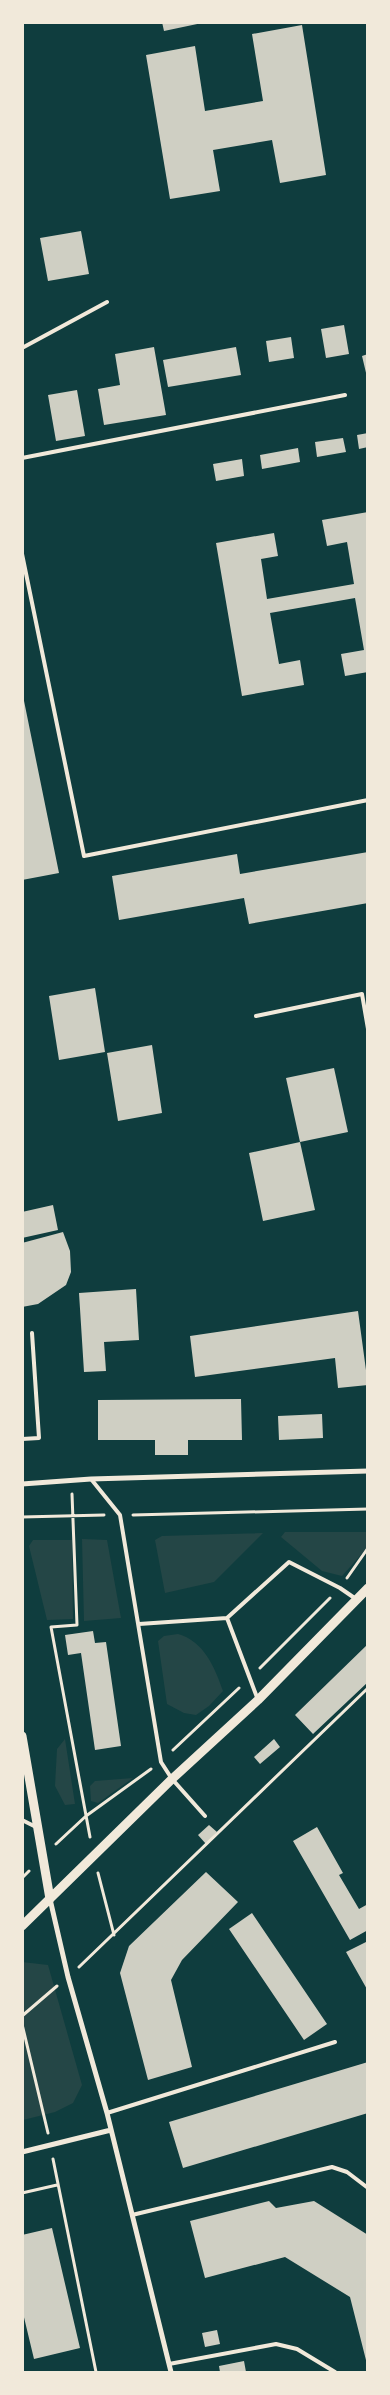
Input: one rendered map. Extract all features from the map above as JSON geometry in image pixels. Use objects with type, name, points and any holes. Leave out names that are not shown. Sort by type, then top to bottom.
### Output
[{"type":"street","points":[[22,1484],[91,1478],[368,1471]]},
{"type":"street","points":[[22,1926],[172,1780],[258,1700],[368,1588]]},
{"type":"street","points":[[22,1736],[50,1899],[68,1977],[108,2113],[171,2372]]},
{"type":"street","points":[[22,2152],[111,2130]]},
{"type":"lane","points":[[22,348],[107,302]]},
{"type":"lane","points":[[22,458],[345,395]]},
{"type":"lane","points":[[22,554],[84,856],[368,800]]},
{"type":"lane","points":[[256,1016],[362,994],[368,1029]]},
{"type":"lane","points":[[22,1439],[39,1438],[32,1333]]},
{"type":"lane","points":[[91,1478],[120,1515],[161,1762],[172,1780],[206,1816]]},
{"type":"lane","points":[[139,1624],[227,1618],[289,1562],[340,1588],[356,1599]]},
{"type":"lane","points":[[227,1618],[258,1700]]},
{"type":"lane","points":[[22,1820],[38,1828]]},
{"type":"lane","points":[[108,2113],[335,2042]]},
{"type":"lane","points":[[132,2215],[332,2167],[348,2172],[368,2188]]},
{"type":"lane","points":[[169,2364],[276,2344],[297,2349],[335,2372]]},
{"type":"path","points":[[71,1480],[77,1625],[51,1627],[94,1856],[114,1935]]},
{"type":"path","points":[[22,1517],[368,1509]]},
{"type":"path","points":[[86,1816],[161,1762],[250,1678],[340,1588],[368,1548]]},
{"type":"path","points":[[22,2016],[114,1935],[368,1688]]},
{"type":"path","points":[[22,2024],[51,2145],[57,2185],[96,2372]]},
{"type":"path","points":[[22,2194],[57,2185]]},
{"type":"shaded area","points":[[285,1532],[367,1532],[367,1548],[342,1576],[322,1571],[281,1537]]},
{"type":"shaded area","points":[[263,1533],[214,1582],[165,1593],[155,1540],[162,1536]]},
{"type":"shaded area","points":[[82,1539],[107,1540],[121,1618],[84,1621]]},
{"type":"shaded area","points":[[33,1540],[72,1540],[73,1619],[47,1620],[29,1546]]},
{"type":"shaded area","points":[[178,1634],[202,1649],[216,1673],[223,1691],[209,1706],[196,1715],[184,1713],[167,1704],[158,1641],[164,1636]]},
{"type":"shaded area","points":[[65,1739],[75,1804],[65,1805],[55,1786],[57,1749]]},
{"type":"shaded area","points":[[133,1778],[98,1803],[91,1801],[90,1786],[95,1781]]},
{"type":"shaded area","points":[[22,1962],[48,1965],[82,2085],[73,2103],[55,2112],[23,2120]]},
{"type":"building","points":[[162,22],[201,22],[202,23],[164,31]]},
{"type":"building","points":[[302,25],[326,175],[280,183],[272,140],[213,150],[220,191],[170,199],[146,55],[195,46],[205,111],[263,101],[252,34]]},
{"type":"building","points":[[81,231],[89,274],[48,281],[40,238]]},
{"type":"building","points":[[344,325],[349,354],[326,358],[321,329]]},
{"type":"building","points":[[291,337],[294,358],[269,362],[266,341]]},
{"type":"building","points":[[154,347],[166,415],[104,425],[98,389],[120,385],[115,354]]},
{"type":"building","points":[[236,347],[241,375],[168,387],[163,360]]},
{"type":"building","points":[[368,354],[368,377],[367,377],[362,356]]},
{"type":"building","points":[[77,390],[85,436],[56,441],[48,395]]},
{"type":"building","points":[[368,433],[368,447],[359,449],[357,435]]},
{"type":"building","points":[[343,438],[346,452],[317,457],[315,442]]},
{"type":"building","points":[[298,448],[300,462],[262,469],[260,455]]},
{"type":"building","points":[[242,459],[244,476],[216,481],[213,464]]},
{"type":"building","points":[[368,512],[368,672],[345,676],[341,654],[364,650],[355,598],[270,613],[279,664],[300,660],[304,685],[242,696],[216,543],[274,533],[278,556],[261,559],[267,599],[354,584],[347,542],[327,546],[322,520]]},
{"type":"building","points":[[22,691],[59,873],[22,880]]},
{"type":"building","points":[[368,852],[368,903],[249,924],[244,898],[119,920],[112,876],[237,854],[240,874]]},
{"type":"building","points":[[95,988],[105,1052],[59,1060],[49,996]]},
{"type":"building","points":[[152,1045],[162,1113],[118,1121],[107,1053]]},
{"type":"building","points":[[334,1068],[348,1132],[300,1142],[286,1078]]},
{"type":"building","points":[[300,1142],[315,1210],[263,1221],[249,1153]]},
{"type":"building","points":[[53,1205],[58,1230],[22,1238],[22,1212]]},
{"type":"building","points":[[63,1232],[70,1251],[71,1272],[66,1285],[38,1304],[22,1307],[22,1243]]},
{"type":"building","points":[[136,1289],[139,1340],[104,1342],[106,1371],[84,1372],[79,1293]]},
{"type":"building","points":[[358,1311],[368,1385],[338,1388],[335,1358],[195,1377],[190,1336]]},
{"type":"building","points":[[241,1399],[242,1440],[188,1440],[188,1455],[155,1455],[155,1440],[98,1440],[98,1400]]},
{"type":"building","points":[[322,1414],[323,1438],[279,1440],[278,1416]]},
{"type":"building","points":[[93,1631],[95,1643],[106,1642],[121,1746],[95,1750],[81,1653],[68,1655],[65,1635]]},
{"type":"building","points":[[368,1644],[368,1682],[313,1734],[295,1715]]},
{"type":"building","points":[[274,1739],[280,1747],[260,1764],[254,1757]]},
{"type":"building","points":[[209,1825],[217,1832],[206,1844],[198,1835]]},
{"type":"building","points":[[317,1827],[343,1873],[339,1875],[359,1909],[368,1904],[368,1930],[350,1940],[293,1841]]},
{"type":"building","points":[[206,1872],[238,1902],[182,1960],[171,1980],[192,2067],[148,2080],[120,1973],[129,1946]]},
{"type":"building","points":[[252,1913],[327,2024],[304,2040],[229,1929]]},
{"type":"building","points":[[368,1941],[368,1991],[346,1952]]},
{"type":"building","points":[[368,2062],[368,2113],[183,2168],[169,2122]]},
{"type":"building","points":[[269,2201],[276,2208],[314,2201],[368,2235],[368,2368],[350,2297],[285,2257],[205,2278],[190,2221]]},
{"type":"building","points":[[52,2228],[80,2348],[34,2359],[22,2309],[22,2235]]},
{"type":"building","points":[[217,2330],[220,2344],[205,2347],[202,2333]]},
{"type":"building","points":[[244,2361],[246,2372],[220,2372],[219,2366]]}]
